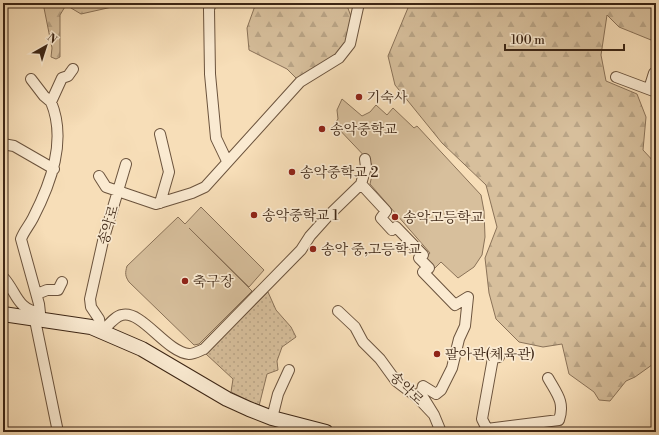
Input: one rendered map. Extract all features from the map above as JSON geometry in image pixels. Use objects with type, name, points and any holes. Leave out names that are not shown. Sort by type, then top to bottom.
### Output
[{"type":"main road","points":[[5,315],[91,327],[142,349],[227,398],[272,418],[326,432]]},
{"type":"main road","points":[[40,320],[116,343],[151,360],[255,416],[313,432]]},
{"type":"street","points":[[210,3],[210,74],[216,138],[227,161]]},
{"type":"street","name":"송악로","points":[[101,332],[99,319],[91,307],[90,299],[103,241],[118,192],[156,204],[192,194],[205,187],[300,82],[339,58],[350,44],[358,3]]},
{"type":"street","points":[[51,102],[62,78],[68,76],[73,69]]},
{"type":"street","points":[[616,77],[653,90],[654,73]]},
{"type":"street","points":[[31,79],[44,96],[51,102],[56,114],[57,128],[54,169],[33,219],[21,239],[37,294],[58,432]]},
{"type":"street","points":[[160,134],[169,172],[160,203]]},
{"type":"street","points":[[3,144],[14,146],[54,169]]},
{"type":"street","points":[[101,332],[120,315],[128,314],[138,319],[164,341],[184,352],[190,354],[204,349],[301,250],[310,236],[328,216],[361,184],[366,167],[365,159]]},
{"type":"street","points":[[99,176],[106,187],[118,192],[126,164]]},
{"type":"street","points":[[361,184],[386,211],[382,218],[387,226],[392,230],[396,227],[423,255],[419,258],[428,268],[423,272],[455,305],[468,297],[465,326],[459,339],[452,368],[441,390],[436,394],[423,386],[422,394],[434,415]]},
{"type":"street","points":[[3,276],[21,305],[40,320]]},
{"type":"street","points":[[37,294],[47,290],[58,290],[62,282]]},
{"type":"street","name":"송악로","points":[[338,311],[355,327],[362,342],[380,359],[396,381],[417,397],[434,415],[441,432]]},
{"type":"street","points":[[498,357],[493,358],[485,399],[482,419],[486,430],[559,420],[563,410],[561,401],[548,378]]},
{"type":"street","points":[[272,418],[278,394],[289,370]]},
{"type":"green space","points":[[43,3],[115,3],[112,7],[81,14],[66,5],[60,15],[60,57],[56,59],[51,57],[52,48]]},
{"type":"green space","points":[[256,3],[346,3],[355,27],[350,44],[300,82],[287,69],[249,50],[247,28]]},
{"type":"green space","points":[[410,3],[656,3],[656,42],[619,27],[607,15],[601,55],[606,81],[637,94],[646,117],[643,150],[656,164],[656,362],[635,377],[626,381],[610,401],[599,400],[594,392],[569,374],[562,344],[543,347],[519,342],[496,319],[489,293],[485,258],[497,227],[486,185],[442,143],[395,85],[388,56]]},
{"type":"green space","points":[[342,99],[362,116],[370,112],[376,105],[387,115],[393,108],[414,128],[417,126],[481,195],[484,211],[485,237],[482,255],[474,267],[458,278],[441,262],[434,269],[425,259],[430,253],[370,184],[372,175],[371,163],[334,124],[338,119],[337,110]]},
{"type":"green space","points":[[201,207],[264,270],[249,287],[189,228],[252,291],[199,344],[194,345],[129,282],[126,273],[127,266],[178,217],[185,224]]},
{"type":"green space","points":[[268,292],[276,310],[291,327],[296,337],[282,347],[277,361],[278,370],[267,374],[259,406],[231,392],[233,379],[206,354]]},
{"type":"place","name":"기숙사","points":[[359,97]]},
{"type":"place","name":"송악중학교","points":[[322,129]]},
{"type":"place","name":"송악중학교 2","points":[[292,172]]},
{"type":"place","name":"송악중학교 1","points":[[254,215]]},
{"type":"place","name":"송악고등학교","points":[[395,217]]},
{"type":"place","name":"송악 중,고등학교","points":[[313,249]]},
{"type":"place","name":"축구장","points":[[185,281]]},
{"type":"place","name":"팔아관(체육관)","points":[[437,354]]}]
